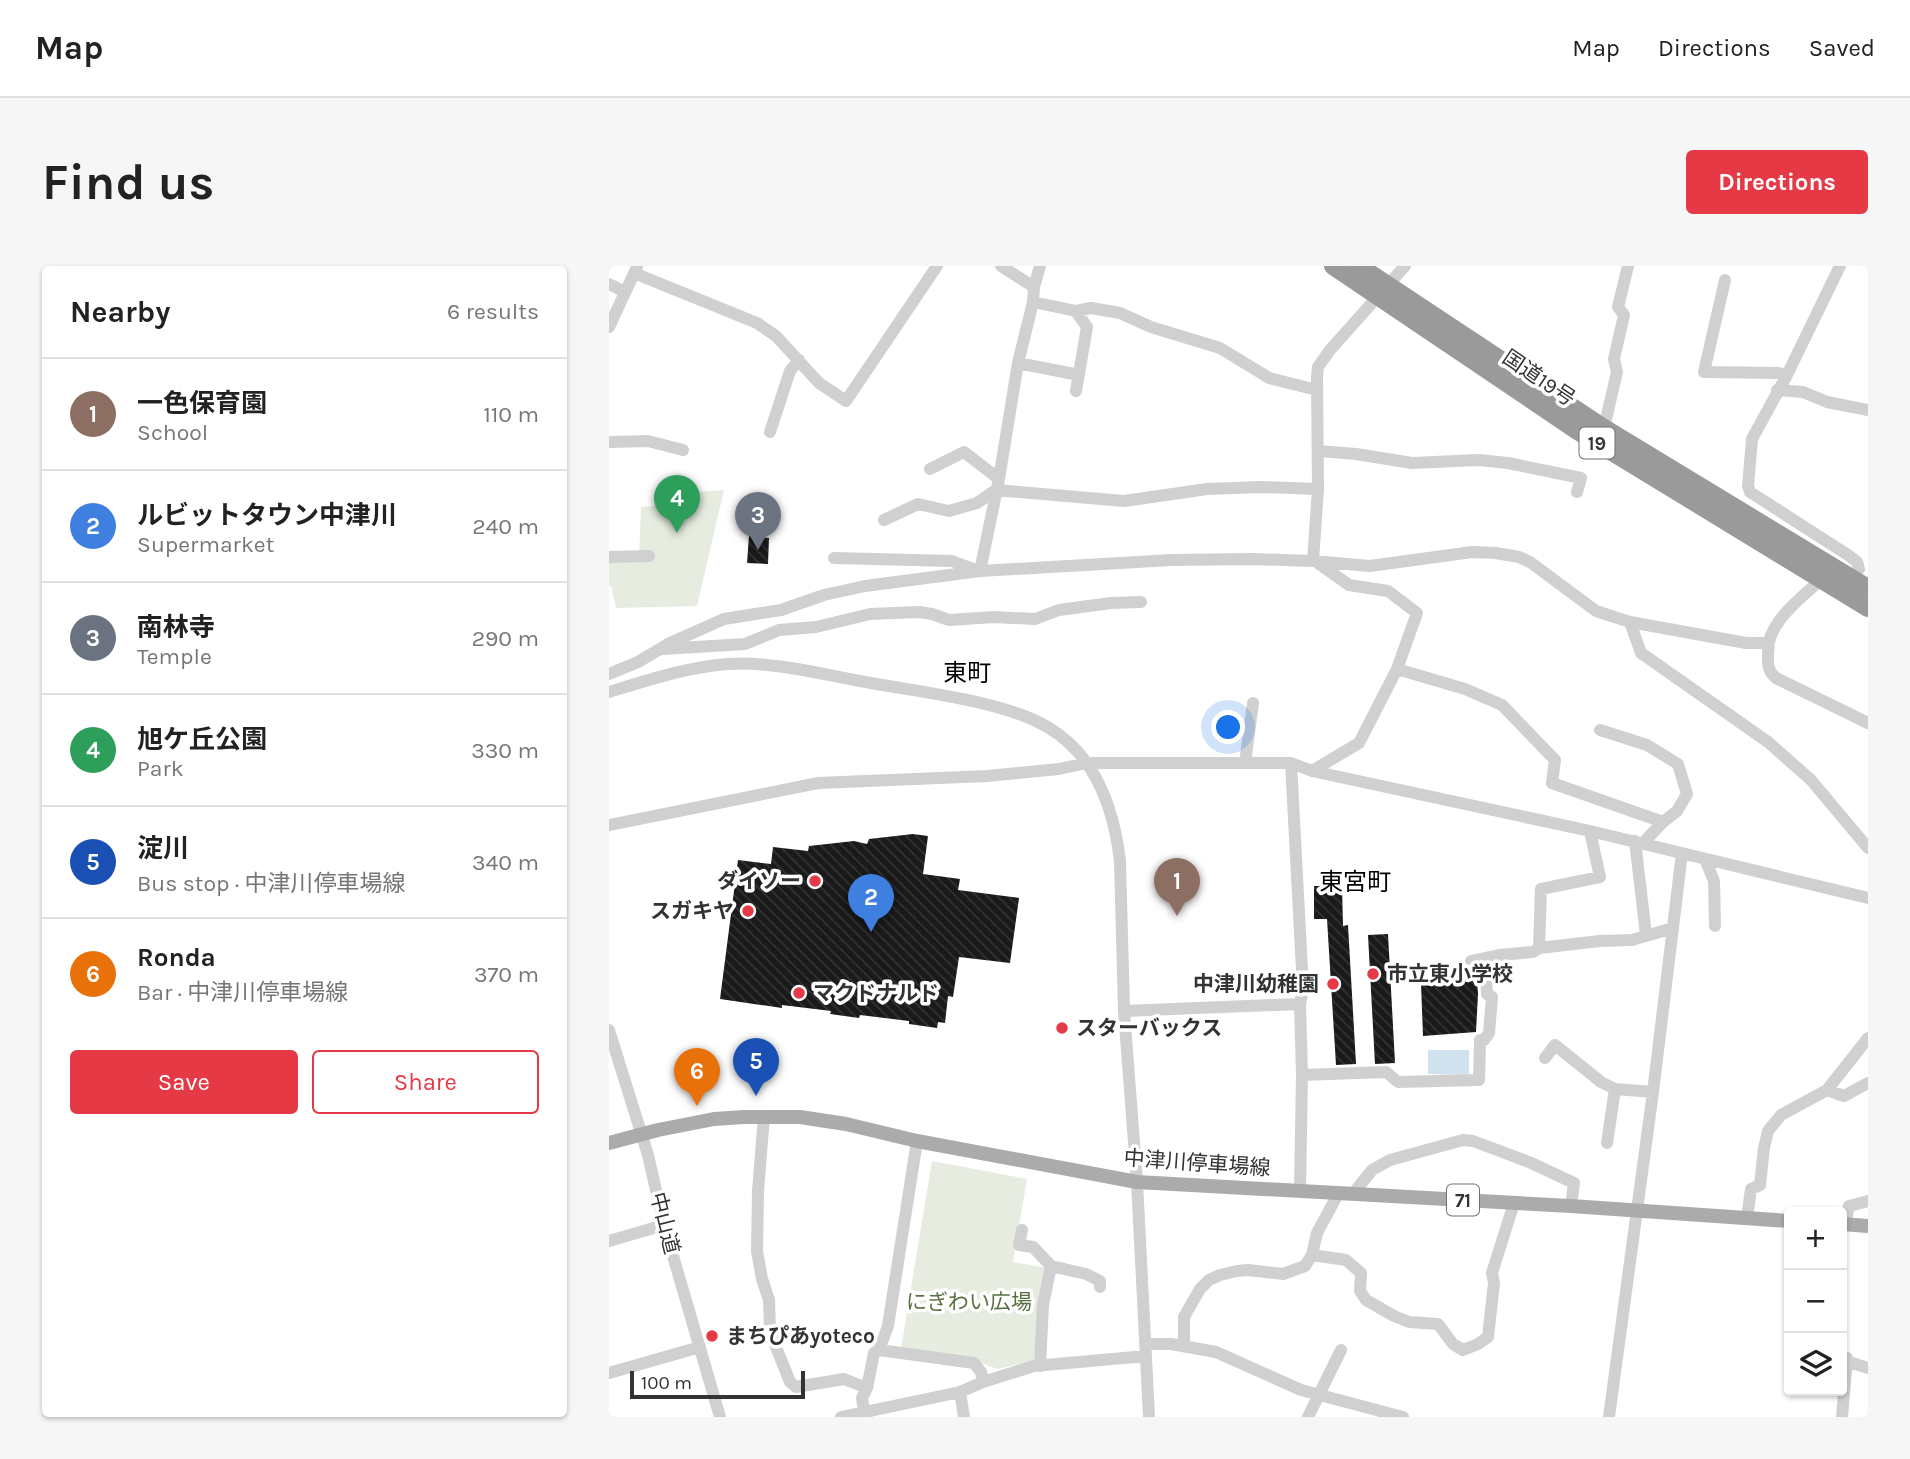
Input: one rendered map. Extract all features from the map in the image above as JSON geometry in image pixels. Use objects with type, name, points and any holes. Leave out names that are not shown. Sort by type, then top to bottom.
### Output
[{"type":"highway","name":"国道19号","points":[[1333,266],[1383,291],[1868,588]]},
{"type":"highway","name":"国道19号","points":[[1359,266],[1383,291],[1576,430],[1868,608]]},
{"type":"main road","name":"中津川停車場線","points":[[609,1143],[714,1119],[800,1117],[1137,1182],[1784,1221]]},
{"type":"main road","points":[[1847,1225],[1868,1226]]},
{"type":"street","points":[[609,327],[636,270],[757,323],[776,336],[819,383],[846,401],[937,266]]},
{"type":"street","points":[[1001,266],[1034,287]]},
{"type":"street","points":[[980,571],[998,485],[1018,363],[1034,302],[1039,266]]},
{"type":"street","points":[[1316,562],[1318,367],[1405,266]]},
{"type":"street","points":[[1604,428],[1617,372],[1614,359],[1624,315],[1618,307],[1628,266]]},
{"type":"street","points":[[1838,266],[1787,375],[1752,439],[1748,486],[1750,492],[1849,555],[1863,568]]},
{"type":"street","points":[[1724,280],[1704,372],[1787,375]]},
{"type":"street","points":[[609,284],[625,292]]},
{"type":"street","points":[[1034,302],[1076,312],[1091,308],[1120,313],[1171,334],[1220,348],[1269,378],[1317,390]]},
{"type":"street","points":[[1076,312],[1087,327],[1076,391]]},
{"type":"street","points":[[769,432],[790,371],[799,360]]},
{"type":"street","points":[[1018,363],[1079,375]]},
{"type":"street","points":[[1777,390],[1803,392],[1827,402],[1868,410]]},
{"type":"street","points":[[609,442],[648,441],[683,450]]},
{"type":"street","points":[[1319,451],[1412,463],[1479,460],[1508,463],[1581,478],[1577,492]]},
{"type":"street","points":[[930,469],[964,452],[998,485],[1124,501],[1207,489],[1318,489]]},
{"type":"street","points":[[884,520],[918,504],[949,511],[977,503],[998,485]]},
{"type":"street","points":[[609,674],[638,662],[694,631],[724,619],[781,610],[824,595],[865,586],[980,571],[1172,560],[1253,559],[1370,566],[1472,552],[1496,552],[1530,562],[1595,611],[1630,622],[1746,643],[1768,643]]},
{"type":"street","points":[[609,557],[649,556]]},
{"type":"street","points":[[834,558],[952,561],[980,571]]},
{"type":"street","points":[[1313,771],[1359,743],[1397,669],[1417,613],[1388,591],[1349,585],[1316,562]]},
{"type":"street","points":[[1863,568],[1822,579],[1786,613],[1768,643],[1767,662],[1776,678],[1868,723]]},
{"type":"street","points":[[659,649],[745,644],[779,630],[817,627],[870,614],[919,612],[949,620],[994,617],[1035,619],[1059,610],[1141,602]]},
{"type":"street","points":[[1630,622],[1641,653],[1768,742],[1811,780],[1868,848]]},
{"type":"street","points":[[609,692],[670,673],[705,666],[760,665],[796,670],[983,704],[1023,715],[1050,728],[1067,741],[1087,763],[1103,792],[1118,842],[1120,861],[1124,1011],[1137,1182],[1149,1417]]},
{"type":"street","points":[[1397,669],[1465,689],[1502,705],[1555,760],[1552,783],[1663,822]]},
{"type":"street","points":[[1245,764],[1253,703]]},
{"type":"street","points":[[1600,730],[1647,745],[1678,764],[1687,794],[1677,811],[1639,842]]},
{"type":"street","points":[[609,825],[818,783],[987,776],[1059,769],[1087,763],[1291,763],[1313,771],[1639,842],[1868,898]]},
{"type":"street","points":[[1291,763],[1303,989],[1300,1004],[1300,1191]]},
{"type":"street","points":[[1539,948],[1541,889],[1600,877],[1590,831]]},
{"type":"street","points":[[1639,842],[1646,935]]},
{"type":"street","points":[[1609,1417],[1682,853]]},
{"type":"street","points":[[1705,859],[1714,881],[1715,926]]},
{"type":"street","points":[[1471,961],[1533,952],[1539,948],[1632,940],[1673,928]]},
{"type":"street","points":[[1302,1075],[1386,1072],[1398,1082],[1479,1080],[1480,1040],[1484,1040],[1489,1033],[1492,997],[1487,993],[1485,960]]},
{"type":"street","points":[[1124,1011],[1300,1004]]},
{"type":"street","name":"中山道","points":[[609,1030],[642,1134],[664,1225],[720,1417]]},
{"type":"street","points":[[1747,1218],[1751,1189],[1760,1185],[1768,1131],[1781,1115],[1827,1090],[1868,1038]]},
{"type":"street","points":[[1545,1058],[1555,1045],[1601,1082],[1615,1089],[1653,1092]]},
{"type":"street","points":[[1827,1090],[1844,1096],[1868,1083]]},
{"type":"street","points":[[1607,1143],[1615,1089]]},
{"type":"street","points":[[764,1116],[758,1191],[757,1251],[769,1300],[770,1332],[790,1382],[796,1387],[844,1379],[867,1388]]},
{"type":"street","points":[[1184,1345],[1184,1317],[1200,1289],[1209,1280],[1237,1270],[1283,1274],[1305,1266],[1312,1255],[1317,1233],[1346,1194],[1372,1170],[1390,1160],[1463,1140],[1473,1141],[1529,1162],[1574,1183],[1571,1206]]},
{"type":"street","points":[[864,1414],[862,1398],[867,1388],[874,1353],[879,1350],[888,1326],[917,1141]]},
{"type":"street","points":[[1847,1212],[1849,1206],[1868,1201]]},
{"type":"street","points":[[1312,1255],[1346,1260],[1361,1273],[1360,1291],[1366,1300],[1409,1322],[1438,1324],[1453,1343],[1463,1350],[1488,1336],[1494,1283],[1492,1273],[1514,1203]]},
{"type":"street","points":[[609,1241],[664,1225]]},
{"type":"street","points":[[1022,1230],[1019,1245],[1033,1247],[1051,1266],[1086,1274],[1100,1281],[1100,1287]]},
{"type":"street","points":[[1040,1366],[1043,1305],[1051,1266]]},
{"type":"street","points":[[841,1417],[960,1392],[983,1382],[1040,1366],[1184,1345],[1216,1352],[1301,1390],[1403,1417]]},
{"type":"street","points":[[609,1373],[700,1347]]},
{"type":"street","points":[[879,1350],[974,1363],[981,1372],[983,1382]]},
{"type":"street","points":[[1308,1417],[1341,1350]]},
{"type":"street","points":[[1847,1360],[1868,1368]]},
{"type":"street","points":[[960,1392],[964,1417]]},
{"type":"street","points":[[1842,1417],[1843,1396]]},
{"type":"green space","points":[[724,490],[697,606],[616,608],[609,586],[609,561],[639,560],[641,507],[656,506],[657,495]]},
{"type":"green space","name":"にぎわい広場","points":[[932,1161],[1027,1179],[1013,1262],[1047,1268],[1038,1360],[997,1369],[977,1361],[901,1349]]},
{"type":"water","points":[[1428,1050],[1469,1050],[1469,1075],[1428,1074]]},
{"type":"building","points":[[749,536],[769,538],[768,564],[747,563]]},
{"type":"building","points":[[913,834],[928,836],[923,874],[960,879],[958,890],[1019,898],[1010,963],[959,957],[953,997],[948,996],[945,1023],[938,1022],[937,1028],[909,1024],[909,1021],[860,1015],[859,1018],[830,1014],[831,1011],[782,1005],[782,1008],[720,999],[738,860],[771,864],[773,847],[808,851],[809,846],[854,841],[867,844],[869,839]]},
{"type":"building","points":[[1314,886],[1342,886],[1343,926],[1348,925],[1356,1064],[1336,1065],[1327,919],[1314,919]]},
{"type":"building","points":[[1388,934],[1395,1063],[1375,1064],[1368,935]]},
{"type":"building","points":[[1477,980],[1476,1032],[1423,1036],[1421,984]]},
{"type":"place","name":"旭ケ丘公園","points":[[677,533]]},
{"type":"place","name":"南林寺","points":[[758,550]]},
{"type":"place","name":"ダイソー","points":[[815,881]]},
{"type":"place","name":"スガキヤ","points":[[748,911]]},
{"type":"place","name":"一色保育園","points":[[1177,916]]},
{"type":"place","name":"ルビットタウン中津川","points":[[871,932]]},
{"type":"place","name":"市立東小学校","points":[[1373,974]]},
{"type":"place","name":"中津川幼稚園","points":[[1333,984]]},
{"type":"place","name":"マクドナルド","points":[[799,993]]},
{"type":"place","name":"スターバックス","points":[[1062,1028]]},
{"type":"place","name":"淀川","points":[[756,1096]]},
{"type":"place","name":"Ronda","points":[[697,1106]]},
{"type":"place","name":"まちぴあyoteco","points":[[712,1336]]},
{"type":"district","name":"東町","points":[[967,673]]},
{"type":"district","name":"東宮町","points":[[1355,882]]}]
